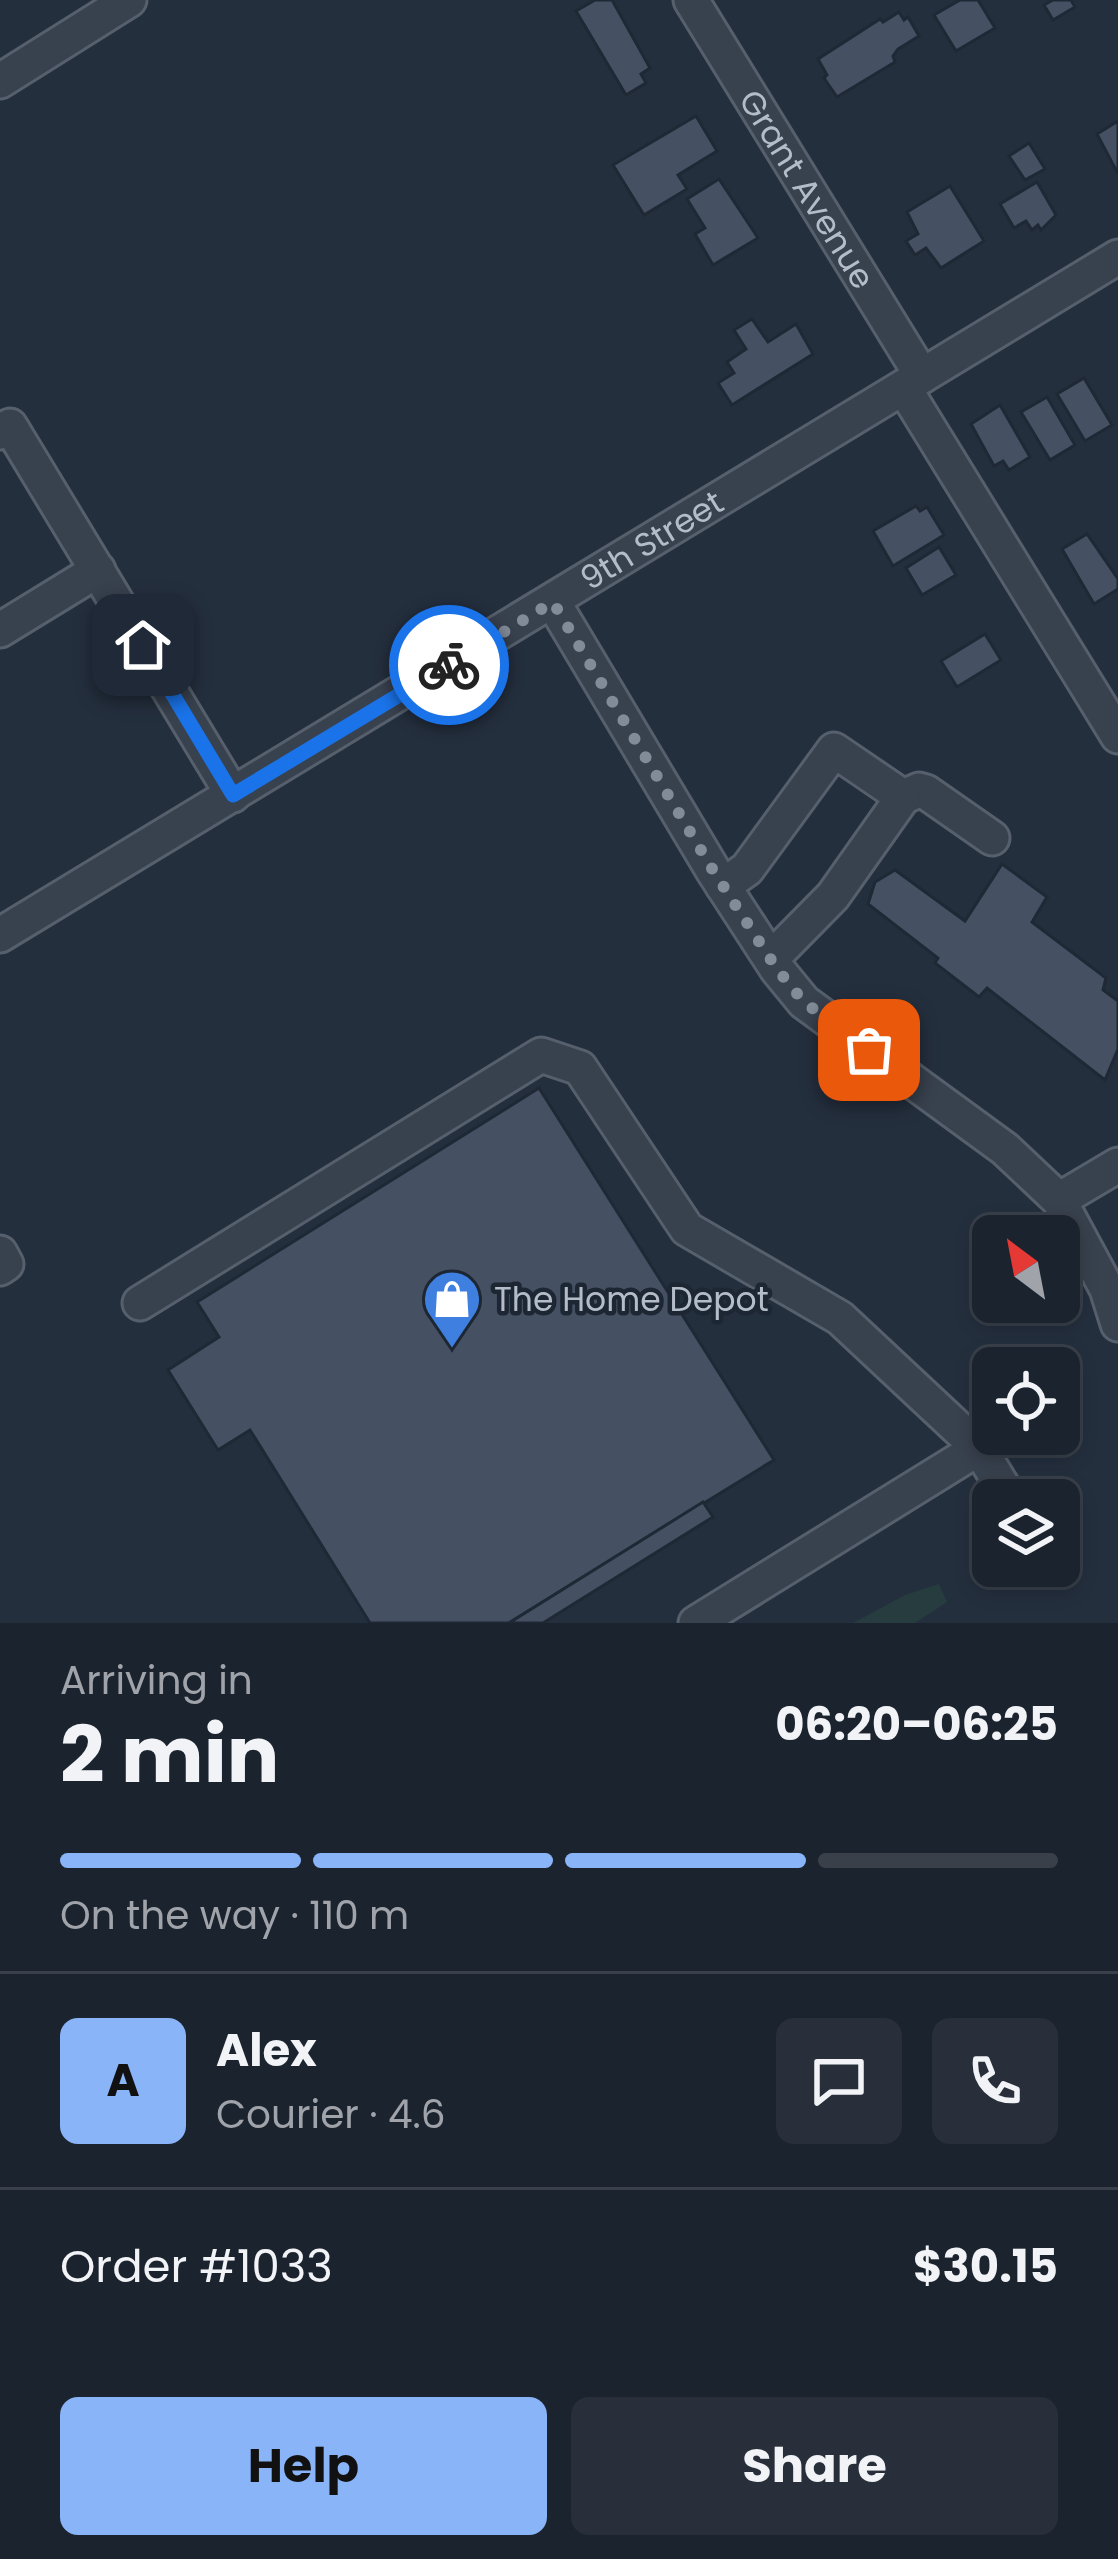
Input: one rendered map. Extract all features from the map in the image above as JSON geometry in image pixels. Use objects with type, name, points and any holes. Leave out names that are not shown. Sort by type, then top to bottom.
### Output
[{"type":"street","points":[[0,81],[129,0]]},
{"type":"street","name":"Grant Avenue","points":[[692,0],[1118,736]]},
{"type":"street","name":"9th Street","points":[[0,935],[1118,256]]},
{"type":"street","points":[[0,432],[10,426],[233,795]]},
{"type":"street","points":[[0,630],[98,570]]},
{"type":"street","points":[[553,602],[724,886],[804,1002],[1005,1149],[1059,1200],[1107,1289],[1118,1324]]},
{"type":"street","points":[[724,886],[747,869],[834,750],[904,796]]},
{"type":"street","points":[[771,959],[832,896],[904,796],[926,792],[992,838]]},
{"type":"street","points":[[140,1303],[541,1055],[580,1068],[687,1229],[840,1318],[972,1441]]},
{"type":"street","points":[[1059,1200],[1118,1165]]},
{"type":"street","points":[[0,1253],[6,1264],[0,1268]]},
{"type":"street","points":[[696,1623],[972,1452]]},
{"type":"green space","points":[[939,1584],[947,1602],[915,1623],[853,1623],[905,1595]]},
{"type":"building","points":[[595,0],[612,0],[650,68],[641,74],[646,83],[626,95],[576,11]]},
{"type":"building","points":[[960,0],[978,0],[995,28],[956,51],[934,15]]},
{"type":"building","points":[[1071,0],[1075,7],[1053,20],[1044,5]]},
{"type":"building","points":[[899,12],[904,20],[908,17],[919,36],[898,49],[895,62],[837,97],[818,59]]},
{"type":"building","points":[[696,116],[717,151],[678,175],[687,189],[644,215],[613,165]]},
{"type":"building","points":[[1118,121],[1118,174],[1097,134]]},
{"type":"building","points":[[1029,143],[1045,169],[1025,180],[1009,156]]},
{"type":"building","points":[[719,179],[758,238],[713,265],[695,234],[705,228],[687,199]]},
{"type":"building","points":[[1037,182],[1056,215],[1041,230],[1038,225],[1032,230],[1026,221],[1014,228],[1000,204]]},
{"type":"building","points":[[950,186],[984,241],[941,268],[926,248],[915,255],[906,241],[918,234],[907,212]]},
{"type":"building","points":[[752,319],[768,342],[796,324],[813,354],[732,405],[718,383],[734,373],[727,362],[746,349],[734,330]]},
{"type":"building","points":[[1084,378],[1112,425],[1085,441],[1057,394]]},
{"type":"building","points":[[1047,397],[1075,445],[1050,460],[1021,412]]},
{"type":"building","points":[[1000,405],[1030,457],[1009,470],[1003,461],[994,466],[971,424]]},
{"type":"building","points":[[916,506],[920,511],[927,507],[944,535],[893,566],[873,531]]},
{"type":"building","points":[[1087,534],[1118,579],[1118,589],[1094,604],[1062,549]]},
{"type":"building","points":[[939,547],[956,575],[922,595],[906,568]]},
{"type":"building","points":[[985,634],[1001,660],[957,687],[941,661]]},
{"type":"building","points":[[1002,864],[1047,897],[1032,922],[1106,978],[1103,990],[1118,1001],[1118,1049],[1105,1080],[987,988],[979,997],[868,904],[875,882],[895,870],[965,921]]},
{"type":"building","name":"The Home Depot","points":[[539,1088],[774,1460],[509,1623],[370,1623],[250,1430],[218,1450],[168,1370],[219,1337],[197,1302]]},
{"type":"building","points":[[703,1502],[713,1517],[543,1623],[509,1623]]},
{"type":"way so far","points":[[449,665],[553,602],[777,969],[804,1002],[869,1050]]},
{"type":"place","name":"The Home Depot","points":[[452,1350]]},
{"type":"route","points":[[143,645],[233,795],[449,665]]}]
